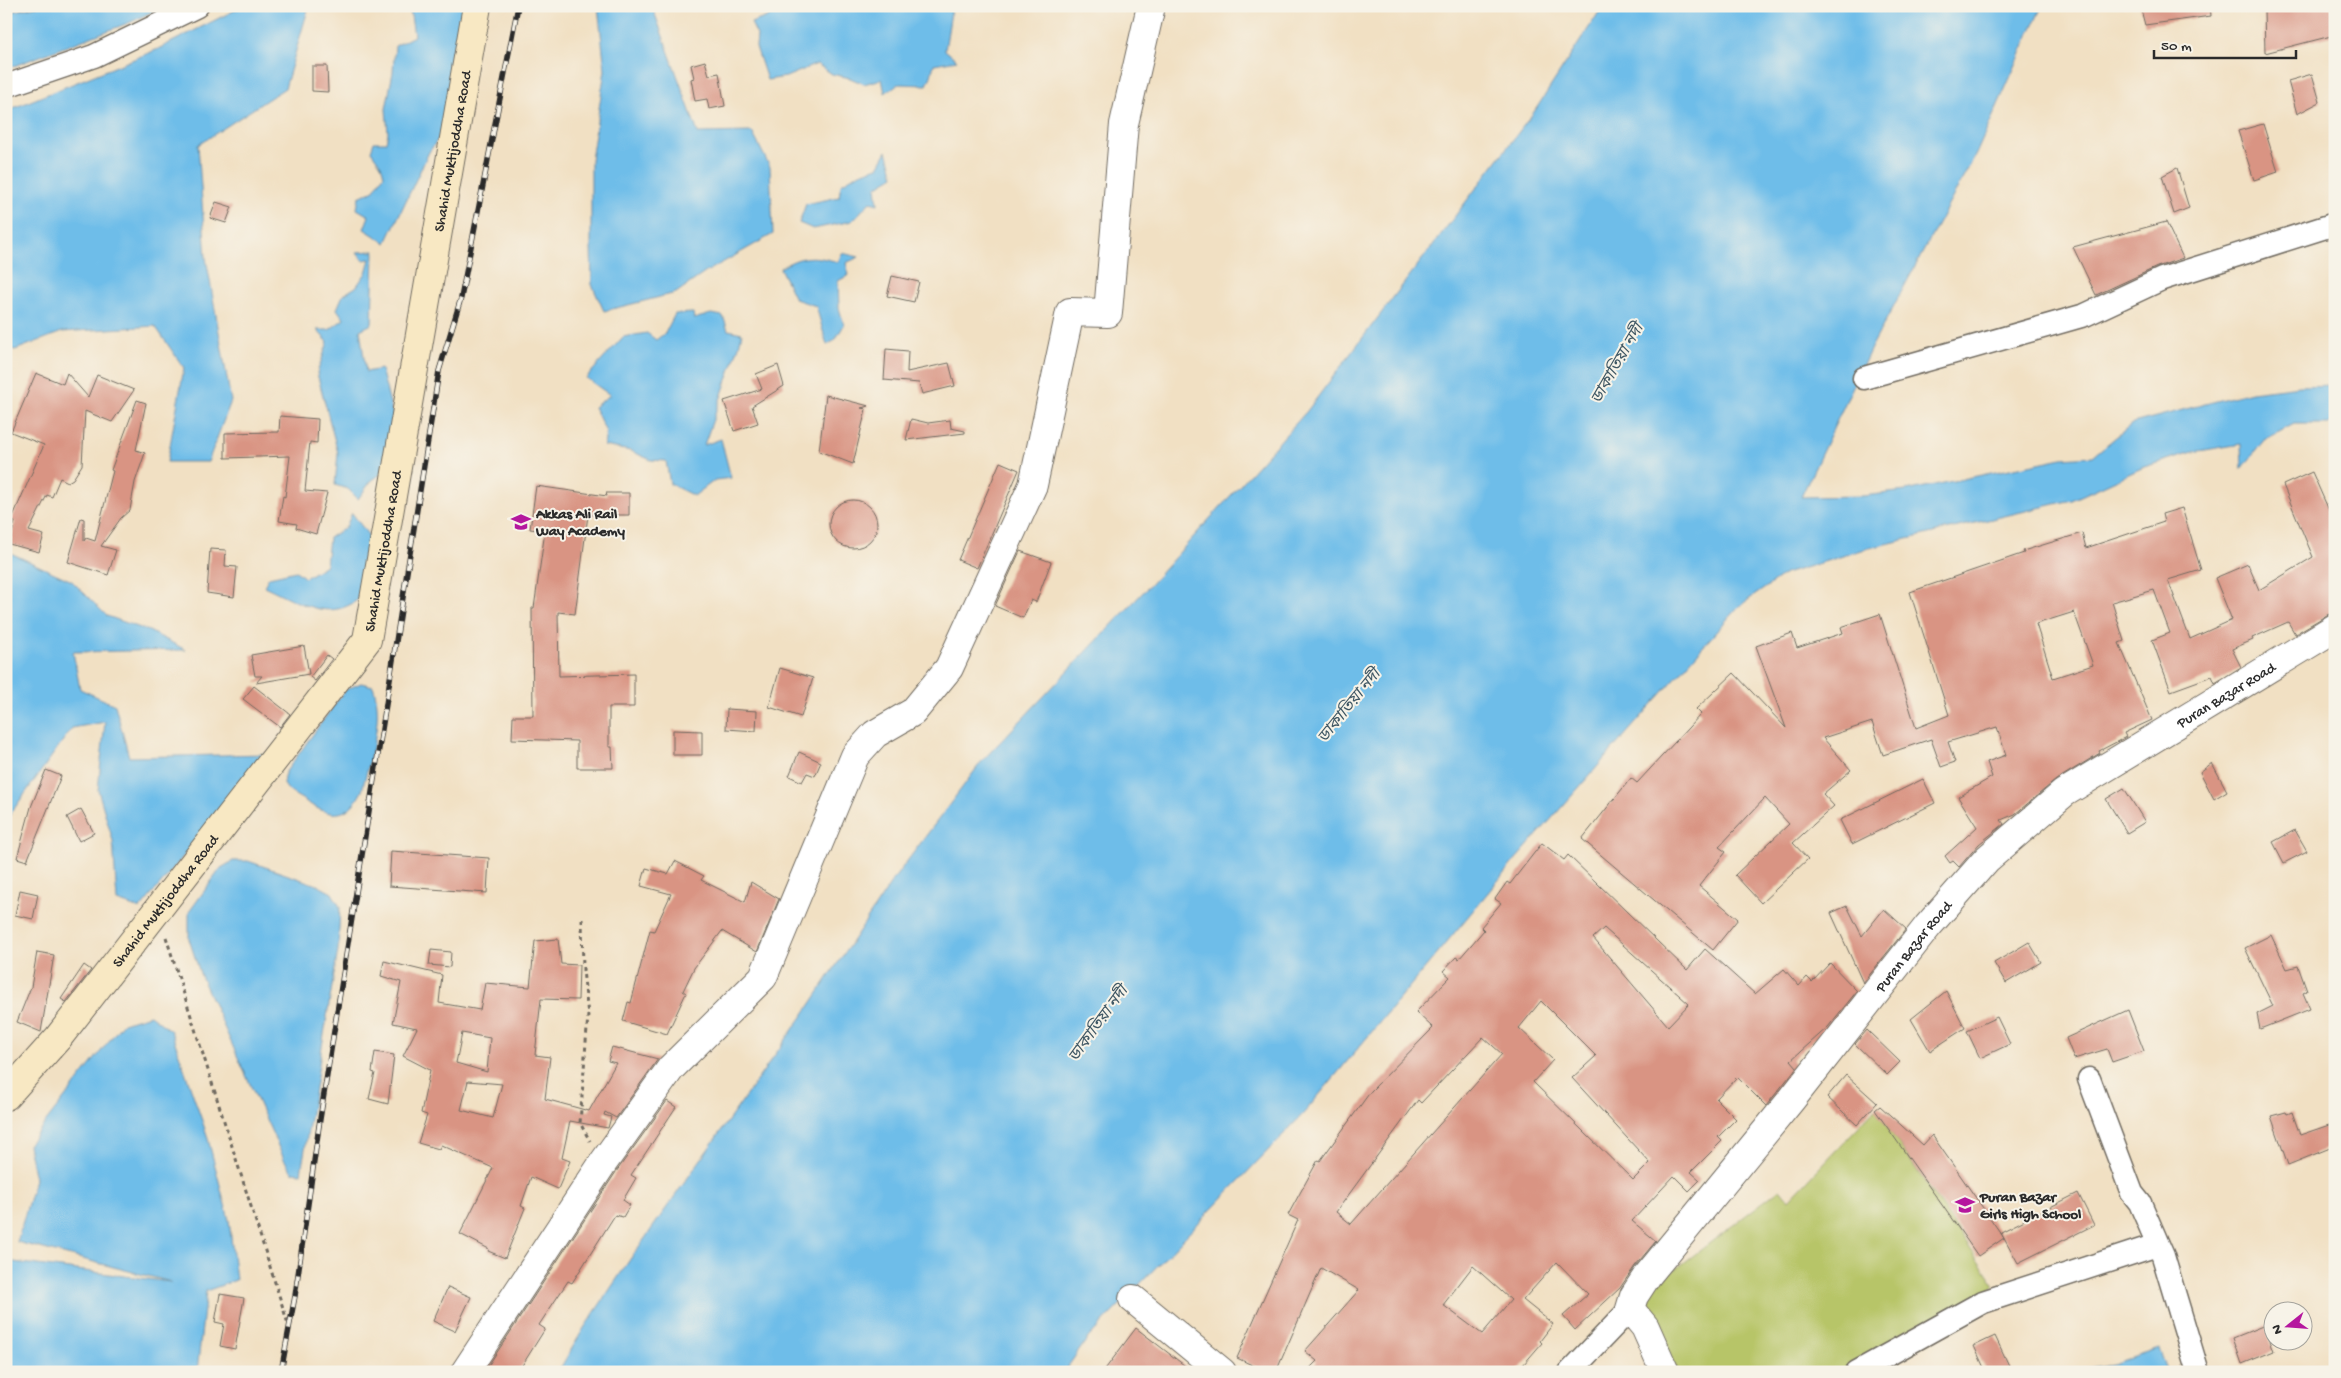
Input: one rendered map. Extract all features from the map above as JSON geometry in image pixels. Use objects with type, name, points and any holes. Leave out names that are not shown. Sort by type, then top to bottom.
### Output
[{"type":"main road","name":"Shahid Muktijoddha Road","points":[[6,1096],[58,1038],[367,640],[477,6]]},
{"type":"street","points":[[6,86],[94,56],[197,6]]},
{"type":"street","points":[[465,1372],[603,1163],[671,1068],[762,977],[855,756],[875,734],[913,712],[949,668],[1033,485],[1070,312],[1108,313],[1124,124],[1151,6]]},
{"type":"street","points":[[1864,378],[2085,315],[2162,279],[2335,224]]},
{"type":"street","name":"Puran Bazar Road","points":[[1630,1309],[1634,1296],[1647,1276],[1792,1099],[1928,926],[1987,859],[2064,793],[2335,628]]},
{"type":"street","points":[[2089,1079],[2132,1193],[2140,1203],[2165,1263],[2198,1372]]},
{"type":"street","points":[[1857,1372],[1983,1302],[2157,1245]]},
{"type":"street","points":[[1132,1299],[1222,1372]]},
{"type":"street","points":[[1570,1372],[1630,1309],[1645,1327],[1665,1372]]},
{"type":"path","points":[[154,914],[169,944],[290,1327]]},
{"type":"path","points":[[582,919],[583,970],[588,1015],[580,1123],[603,1163]]},
{"type":"green space","points":[[1875,1109],[1995,1285],[1865,1372],[1680,1372],[1629,1305],[1780,1189],[1789,1200]]},
{"type":"water","points":[[37,6],[154,6],[156,10],[131,22],[6,69],[6,13]]},
{"type":"water","points":[[243,6],[309,6],[285,88],[198,145],[206,258],[231,401],[208,462],[167,462],[184,368],[155,326],[62,332],[15,350],[6,348],[6,111],[156,50]]},
{"type":"water","points":[[394,6],[474,6],[469,96],[429,152],[386,243],[364,229],[369,216],[357,209],[359,197],[374,190],[384,175],[381,165],[371,151],[374,142],[386,142],[388,133],[386,109],[393,72],[395,46],[414,36],[410,9],[396,12]]},
{"type":"water","points":[[598,6],[652,6],[698,133],[752,132],[770,167],[773,234],[706,272],[676,293],[604,311],[592,285],[591,248],[591,160],[605,70]]},
{"type":"water","points":[[779,6],[952,6],[945,50],[957,60],[934,64],[927,85],[898,84],[885,93],[882,79],[864,84],[850,78],[832,74],[817,64],[786,77],[767,80],[756,47],[757,35],[751,23],[775,14]]},
{"type":"water","name":"ডাকাতিয়া নদী","points":[[1603,6],[2042,6],[1976,154],[1872,346],[1801,497],[1863,496],[1906,491],[2062,458],[2093,456],[2133,423],[2251,392],[2300,386],[2335,385],[2335,424],[2294,424],[2264,440],[2242,469],[2241,444],[2193,452],[2144,467],[2072,500],[1865,549],[1785,574],[1738,607],[1516,859],[1304,1113],[1088,1338],[1064,1372],[558,1372],[584,1328],[631,1258],[806,1011],[893,880],[982,761],[1150,585],[1307,411],[1534,112]]},
{"type":"water","points":[[887,151],[894,176],[876,187],[878,204],[870,202],[852,221],[813,229],[799,223],[806,204],[839,197],[841,184],[860,173],[878,167]]},
{"type":"water","points":[[374,251],[372,324],[360,330],[366,372],[381,369],[403,452],[399,483],[381,474],[371,481],[358,499],[348,489],[335,485],[338,453],[317,373],[328,342],[317,330],[329,330],[344,319],[337,309],[343,295],[356,287],[366,273],[370,259],[363,260],[357,252]]},
{"type":"water","points":[[842,253],[859,257],[846,263],[849,275],[838,281],[839,308],[844,325],[835,340],[827,345],[816,306],[795,299],[780,268],[801,259],[814,257],[838,262]]},
{"type":"water","points":[[693,313],[694,319],[711,314],[723,316],[728,330],[742,333],[704,445],[721,439],[731,478],[715,480],[694,496],[670,484],[666,461],[651,460],[631,451],[604,446],[606,432],[594,407],[610,395],[586,378],[623,337],[647,333],[656,340],[665,333],[675,314]]},
{"type":"water","points":[[352,513],[369,536],[392,540],[374,578],[363,595],[351,604],[339,609],[326,610],[301,604],[264,586],[269,577],[296,571],[305,578],[326,565],[329,538],[346,527]]},
{"type":"water","points":[[6,551],[72,581],[107,616],[149,631],[186,650],[73,652],[80,689],[115,705],[129,757],[268,754],[140,909],[117,901],[113,841],[98,790],[105,722],[72,728],[6,820]]},
{"type":"water","points":[[361,683],[373,686],[377,712],[375,739],[362,791],[356,801],[343,812],[328,812],[311,805],[290,791],[284,784],[285,773],[345,690]]},
{"type":"water","points":[[233,861],[248,861],[317,885],[332,893],[340,907],[338,950],[301,1173],[292,1172],[284,1159],[201,976],[189,939],[189,912],[221,868]]},
{"type":"water","points":[[150,1015],[171,1031],[207,1135],[229,1220],[236,1280],[206,1291],[197,1372],[6,1372],[6,1261],[171,1282],[17,1242],[35,1179],[28,1145],[123,1023]]},
{"type":"water","points":[[2159,1349],[2168,1372],[2077,1372],[2083,1369],[2113,1364]]},
{"type":"building","points":[[2140,6],[2210,6],[2211,16],[2145,25]]},
{"type":"building","points":[[2275,6],[2332,6],[2335,35],[2265,53],[2264,9]]},
{"type":"building","points":[[705,61],[709,75],[719,73],[725,106],[709,109],[707,99],[695,101],[691,79],[694,78],[691,65]]},
{"type":"building","points":[[312,66],[327,66],[328,92],[312,91]]},
{"type":"building","points":[[2312,74],[2320,102],[2297,114],[2288,81]]},
{"type":"building","points":[[2263,124],[2278,172],[2254,180],[2238,131]]},
{"type":"building","points":[[2177,168],[2189,208],[2174,214],[2162,176]]},
{"type":"building","points":[[216,202],[232,207],[226,223],[210,218]]},
{"type":"building","points":[[2166,222],[2183,258],[2157,267],[2096,295],[2073,247]]},
{"type":"building","points":[[892,276],[919,282],[914,302],[887,296]]},
{"type":"building","points":[[886,349],[908,351],[907,372],[949,363],[955,386],[922,394],[919,383],[884,380]]},
{"type":"building","points":[[778,365],[784,386],[752,406],[758,423],[734,431],[724,401],[762,389],[756,374]]},
{"type":"building","points":[[36,373],[63,384],[67,373],[88,397],[97,375],[134,390],[112,422],[85,411],[82,465],[73,479],[68,482],[60,478],[52,497],[47,495],[29,531],[44,535],[39,552],[9,544],[15,522],[11,521],[44,445],[11,432]]},
{"type":"building","points":[[826,395],[869,406],[861,408],[866,409],[853,464],[819,451]]},
{"type":"building","points":[[137,400],[146,403],[136,450],[145,453],[135,482],[130,510],[121,518],[101,546],[116,550],[108,575],[68,562],[81,518],[84,519],[84,541],[86,538],[95,541],[113,471],[111,470]]},
{"type":"building","points":[[280,416],[318,419],[317,443],[310,442],[305,491],[327,493],[316,534],[296,528],[297,524],[279,521],[283,496],[285,497],[290,456],[225,458],[225,433],[279,432]]},
{"type":"building","points":[[911,419],[928,423],[950,420],[951,428],[965,431],[965,433],[906,440]]},
{"type":"building","points":[[1000,462],[1019,470],[977,568],[958,560]]},
{"type":"building","points":[[2312,472],[2335,524],[2335,612],[2295,634],[2288,622],[2252,638],[2253,640],[2232,649],[2241,667],[2215,683],[2212,676],[2171,691],[2152,640],[2170,633],[2154,590],[2112,602],[2124,641],[2119,643],[2152,720],[2124,733],[2126,737],[2099,751],[2100,753],[2056,780],[2015,814],[2001,820],[2004,824],[1979,844],[1959,867],[1953,861],[1950,863],[1945,856],[1977,827],[1958,797],[1992,777],[1987,762],[2006,755],[1997,727],[1948,742],[1955,762],[1941,767],[1931,739],[1883,755],[1872,722],[1823,738],[1851,770],[1823,794],[1834,806],[1793,843],[1808,859],[1761,903],[1735,875],[1789,824],[1765,798],[1719,847],[1726,852],[1699,886],[1738,919],[1713,950],[1582,839],[1631,778],[1637,783],[1701,714],[1696,709],[1734,673],[1786,728],[1756,646],[1792,633],[1797,648],[1843,633],[1841,627],[1880,614],[1916,728],[1949,715],[1910,592],[2024,553],[2023,551],[2082,533],[2086,548],[2164,522],[2162,514],[2182,508],[2201,570],[2168,580],[2190,639],[2232,620],[2215,578],[2248,564],[2259,590],[2313,557],[2283,485]],"holes":[[[2074,612],[2093,665],[2053,678],[2036,624]]]},
{"type":"building","points":[[536,486],[607,496],[606,493],[629,493],[629,515],[588,515],[575,614],[558,612],[559,676],[634,674],[634,707],[609,707],[609,747],[612,747],[613,768],[577,768],[577,741],[512,739],[513,716],[533,716],[532,608],[534,608],[545,531],[530,529]]},
{"type":"building","points":[[853,500],[862,502],[870,507],[875,515],[877,524],[875,533],[870,541],[862,546],[853,548],[844,546],[836,541],[831,533],[829,524],[831,515],[836,507],[844,502]]},
{"type":"building","points":[[210,549],[226,550],[225,566],[237,567],[234,597],[207,593]]},
{"type":"building","points":[[1020,551],[1051,562],[1036,602],[1031,600],[1023,618],[995,606]]},
{"type":"building","points":[[304,646],[309,674],[256,683],[262,676],[255,676],[251,655]]},
{"type":"building","points":[[327,655],[332,659],[315,681],[310,677]]},
{"type":"building","points":[[780,668],[813,678],[801,717],[769,707]]},
{"type":"building","points":[[254,686],[290,714],[280,727],[243,699]]},
{"type":"building","points":[[727,709],[757,711],[756,731],[726,729]]},
{"type":"building","points":[[673,730],[702,731],[702,755],[673,755]]},
{"type":"building","points":[[799,752],[821,762],[815,776],[807,773],[802,782],[789,776]]},
{"type":"building","points":[[2212,763],[2227,791],[2214,799],[2200,772]]},
{"type":"building","points":[[46,770],[61,776],[27,861],[17,858],[31,807]]},
{"type":"building","points":[[1923,779],[1935,803],[1852,844],[1840,820]]},
{"type":"building","points":[[2124,788],[2145,822],[2127,833],[2106,799]]},
{"type":"building","points":[[81,809],[94,833],[79,841],[67,817]]},
{"type":"building","points":[[2295,830],[2307,851],[2284,863],[2273,842]]},
{"type":"building","points":[[1542,843],[1564,860],[1568,855],[1687,970],[1705,949],[1755,994],[1784,969],[1799,986],[1807,977],[1812,982],[1830,963],[1857,991],[1828,1027],[1791,1060],[1797,1067],[1766,1106],[1737,1077],[1716,1099],[1736,1119],[1718,1137],[1722,1141],[1691,1172],[1700,1180],[1689,1191],[1674,1176],[1632,1221],[1656,1241],[1620,1288],[1575,1330],[1563,1316],[1588,1294],[1557,1262],[1523,1300],[1553,1324],[1540,1341],[1542,1343],[1517,1372],[1306,1372],[1317,1361],[1305,1351],[1359,1290],[1321,1268],[1276,1372],[1267,1372],[1237,1358],[1298,1220],[1288,1215],[1318,1160],[1320,1161],[1371,1091],[1433,1028],[1416,1012],[1450,977],[1443,971],[1456,957],[1459,959],[1484,930],[1481,927],[1501,903],[1495,899],[1507,882],[1510,884]],"holes":[[[1604,928],[1689,1004],[1668,1026],[1593,938]],[[1541,1001],[1596,1056],[1572,1078],[1650,1163],[1633,1180],[1533,1082],[1553,1060],[1519,1028]],[[1483,1037],[1502,1054],[1351,1224],[1336,1212],[1418,1100],[1421,1103]],[[1473,1266],[1511,1300],[1482,1334],[1443,1305]]]},
{"type":"building","points":[[391,851],[489,858],[487,893],[389,886]]},
{"type":"building","points":[[675,861],[704,876],[701,880],[745,902],[751,882],[779,899],[757,952],[722,931],[694,968],[683,991],[686,993],[667,1034],[623,1021],[628,1002],[631,1003],[650,930],[654,931],[671,894],[641,886],[646,868],[668,874]]},
{"type":"building","points":[[20,890],[38,894],[33,919],[15,915]]},
{"type":"building","points":[[1847,906],[1862,936],[1884,909],[1906,929],[1863,983],[1831,913]]},
{"type":"building","points":[[2271,935],[2287,969],[2298,966],[2307,991],[2303,993],[2310,1009],[2260,1029],[2257,1014],[2273,1006],[2245,948]]},
{"type":"building","points":[[558,939],[561,964],[579,965],[578,1000],[541,999],[535,1055],[550,1057],[545,1099],[589,1111],[616,1063],[608,1061],[612,1047],[658,1059],[616,1118],[605,1112],[604,1115],[611,1117],[608,1128],[570,1121],[562,1158],[570,1161],[558,1189],[531,1177],[521,1206],[525,1208],[505,1258],[488,1251],[489,1249],[460,1234],[493,1168],[441,1145],[439,1149],[418,1143],[427,1115],[421,1113],[430,1070],[403,1056],[417,1028],[393,1023],[401,982],[381,976],[384,961],[442,975],[439,1003],[480,1010],[485,983],[530,987],[535,941]],"holes":[[[462,1033],[490,1038],[487,1072],[456,1063]],[[468,1081],[502,1084],[493,1118],[461,1110]]]},
{"type":"building","points":[[2029,942],[2041,962],[2006,983],[1994,963]]},
{"type":"building","points":[[431,950],[451,952],[450,967],[429,965]]},
{"type":"building","points":[[37,952],[54,955],[41,1032],[17,1022],[31,987]]},
{"type":"building","points":[[84,965],[91,970],[66,1002],[61,999]]},
{"type":"building","points":[[1946,991],[1965,1028],[1930,1051],[1911,1019]]},
{"type":"building","points":[[2128,1010],[2144,1051],[2112,1062],[2107,1049],[2074,1059],[2066,1038]]},
{"type":"building","points":[[1997,1017],[2010,1044],[1980,1058],[1967,1031]]},
{"type":"building","points":[[1867,1030],[1900,1062],[1887,1075],[1855,1044]]},
{"type":"building","points":[[375,1052],[394,1055],[388,1104],[369,1099],[375,1073],[372,1072]]},
{"type":"building","points":[[1846,1075],[1877,1103],[1857,1125],[1827,1097]]},
{"type":"building","points":[[667,1101],[676,1107],[631,1175],[636,1178],[623,1200],[630,1205],[623,1217],[615,1215],[572,1283],[568,1281],[539,1325],[545,1329],[518,1372],[484,1372],[616,1172]]},
{"type":"building","points":[[1880,1106],[1923,1145],[1932,1135],[2004,1238],[1978,1256],[1875,1110]]},
{"type":"building","points":[[2286,1112],[2287,1114],[2292,1112],[2300,1135],[2335,1123],[2335,1146],[2288,1165],[2271,1116]]},
{"type":"building","points":[[2078,1193],[2094,1225],[2018,1263],[2001,1232]]},
{"type":"building","points":[[448,1287],[471,1297],[455,1331],[433,1321]]},
{"type":"building","points":[[220,1294],[244,1298],[235,1349],[220,1346],[224,1324],[215,1322]]},
{"type":"building","points":[[2264,1325],[2264,1350],[2274,1351],[2242,1364],[2233,1338]]},
{"type":"building","points":[[1136,1328],[1193,1372],[1103,1372]]},
{"type":"building","points":[[1995,1336],[2012,1372],[1986,1372],[1974,1346]]},
{"type":"railway","points":[[281,1372],[295,1296],[320,1119],[439,371],[461,298],[518,6]]},
{"type":"place","name":"Akkas Ali Rail Way Academy","points":[[521,522]]},
{"type":"place","name":"Puran Bazar Girls High School","points":[[1965,1205]]}]
